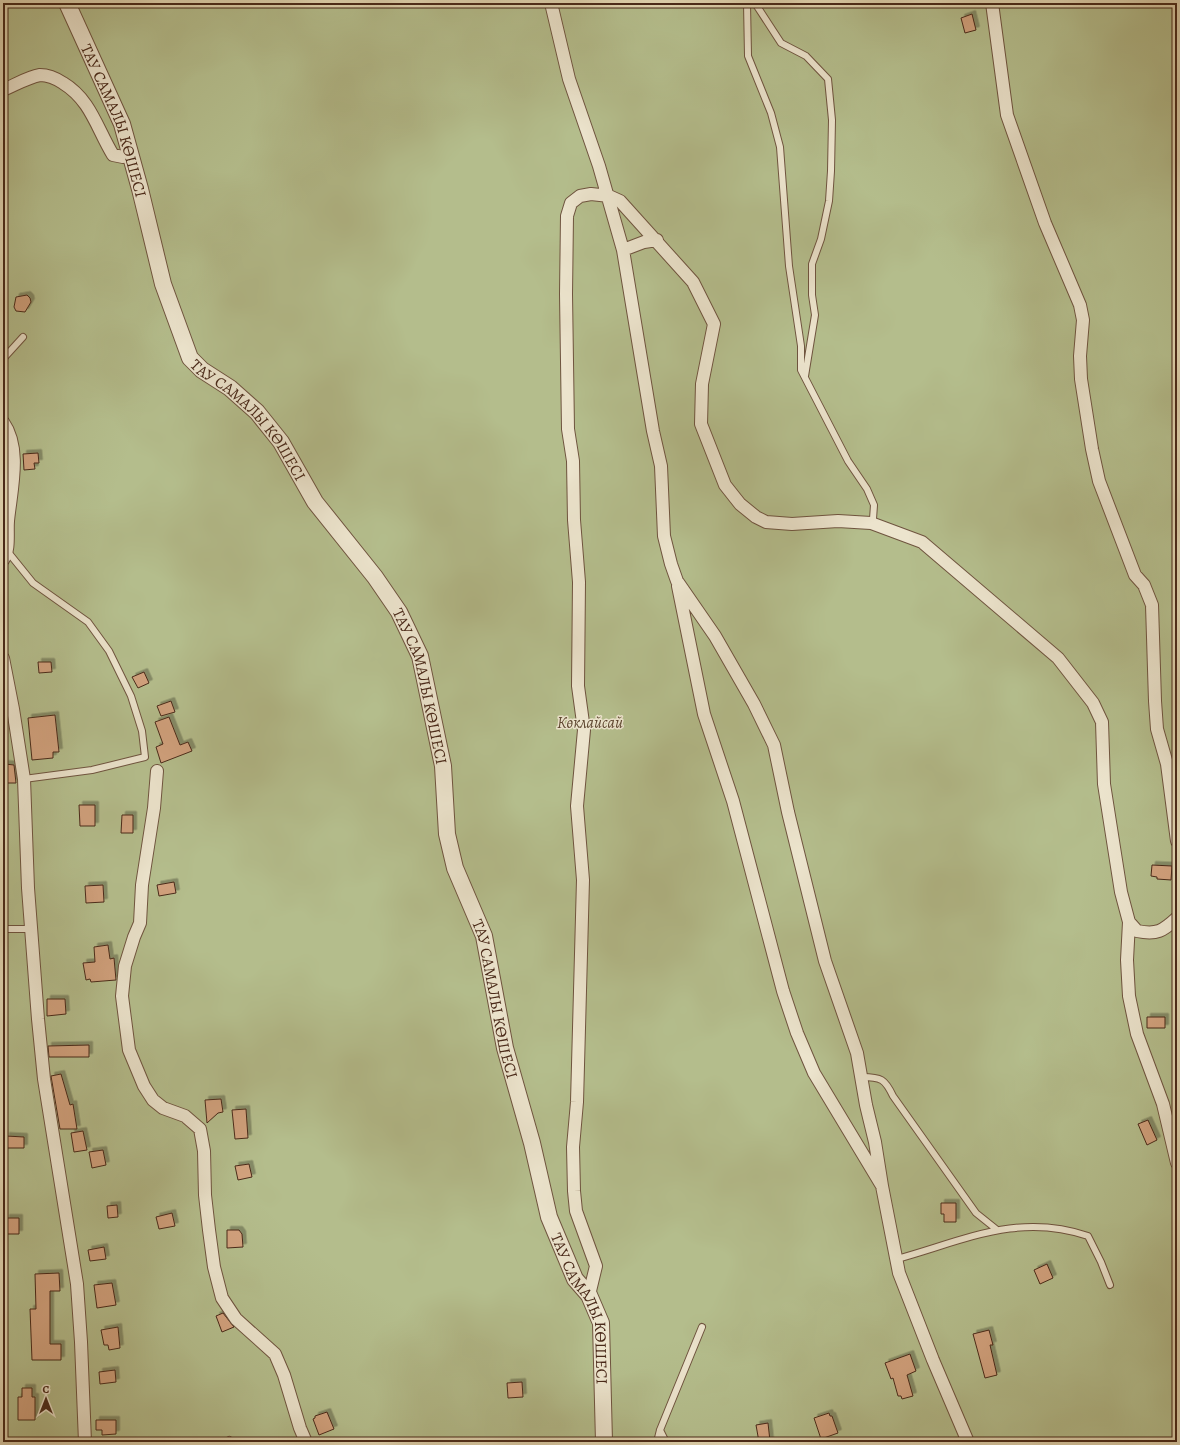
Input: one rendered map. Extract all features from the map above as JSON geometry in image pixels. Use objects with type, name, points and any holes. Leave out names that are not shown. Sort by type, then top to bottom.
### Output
[{"type":"street","name":"ТАУ САМАЛЫ КӨШЕСІ","points":[[67,3],[116,106],[130,152],[163,284],[190,358],[202,370],[230,388],[257,412],[281,442],[315,502],[375,577],[399,612],[420,656],[443,766],[447,834],[455,868],[484,936],[504,1048],[532,1142],[549,1217],[575,1279],[589,1295],[602,1323],[604,1442]]},
{"type":"street","points":[[551,3],[568,78],[609,196],[623,250],[653,431],[661,466],[664,536],[677,581],[704,714],[733,801],[783,991],[796,1033],[814,1073],[882,1186]]},
{"type":"street","points":[[992,3],[1007,115],[1045,223],[1080,305],[1083,320],[1080,356],[1081,379],[1092,449],[1099,481],[1135,575],[1144,585],[1152,605],[1154,701],[1157,729],[1167,764],[1177,841]]},
{"type":"street","points":[[3,90],[41,75],[55,78],[74,90],[82,98],[91,111],[113,155],[123,157],[130,152]]},
{"type":"street","points":[[589,1295],[596,1266],[576,1211],[573,1148],[577,1102],[583,880],[577,806],[584,730],[578,686],[579,582],[574,520],[573,461],[568,429],[566,294],[567,216],[571,203],[580,196],[591,194],[609,196],[620,201],[630,210],[693,282],[714,324],[702,384],[701,424],[725,485],[740,504],[756,518],[766,522],[792,524],[838,521],[871,523],[922,542],[1058,658],[1093,703],[1102,722],[1104,784],[1121,892],[1129,922],[1127,960],[1129,996],[1137,1034],[1163,1104],[1177,1163]]},
{"type":"street","points":[[623,250],[644,242],[657,240]]},
{"type":"street","points":[[3,422],[9,431],[14,466],[5,556]]},
{"type":"street","points":[[677,581],[715,636],[754,704],[774,745],[788,812],[825,961],[857,1053],[899,1273],[933,1360],[968,1442]]},
{"type":"street","points":[[3,658],[14,709],[24,779],[31,929],[44,1079],[77,1284],[81,1342],[84,1442]]},
{"type":"street","points":[[157,771],[142,885],[140,923],[134,937],[126,966],[122,996],[129,1050],[144,1086],[153,1100],[163,1108],[185,1116],[200,1129],[204,1151],[205,1195],[209,1230],[214,1267],[222,1298],[236,1319],[275,1354],[284,1375],[300,1428],[306,1442]]},
{"type":"street","points":[[1129,922],[1137,931],[1156,932],[1164,931],[1177,918]]},
{"type":"lane","points":[[747,3],[748,56],[771,113],[780,147],[789,266],[801,346],[801,370],[848,461],[867,489],[874,505],[873,519],[871,523]]},
{"type":"lane","points":[[755,3],[781,43],[806,56],[828,79],[832,120],[829,193],[820,239],[812,264],[812,295],[815,315],[805,376]]},
{"type":"lane","points":[[3,359],[23,337]]},
{"type":"lane","points":[[5,556],[33,583],[88,622],[109,651],[131,696],[142,731],[145,757],[92,770],[24,779]]},
{"type":"lane","points":[[3,930],[31,929]]},
{"type":"lane","points":[[862,1077],[877,1077],[887,1083],[893,1096],[972,1208],[996,1229]]},
{"type":"lane","points":[[897,1259],[996,1229],[1044,1226],[1066,1228],[1088,1236],[1102,1262],[1110,1285]]},
{"type":"lane","points":[[657,1442],[660,1430],[702,1327]]},
{"type":"lane","points":[[660,1430],[666,1442]]},
{"type":"green space","name":"Көклайсай","points":[[3,3],[1177,3],[1177,1442],[3,1442]]},
{"type":"building","points":[[972,14],[976,30],[965,33],[961,18]]},
{"type":"building","points":[[27,295],[31,302],[25,312],[16,311],[14,307],[16,297]]},
{"type":"building","points":[[38,453],[39,463],[34,463],[35,469],[24,470],[23,454]]},
{"type":"building","points":[[38,662],[51,662],[52,672],[39,673]]},
{"type":"building","points":[[144,672],[149,683],[138,688],[132,677]]},
{"type":"building","points":[[171,701],[175,712],[161,716],[157,706]]},
{"type":"building","points":[[55,715],[59,752],[53,752],[53,758],[32,760],[28,718]]},
{"type":"building","points":[[169,717],[180,745],[188,742],[192,751],[161,763],[156,747],[163,744],[155,722]]},
{"type":"building","points":[[5,764],[14,765],[16,783],[5,783]]},
{"type":"building","points":[[79,805],[95,805],[95,826],[80,826]]},
{"type":"building","points":[[122,815],[133,815],[133,833],[121,833]]},
{"type":"building","points":[[1152,865],[1172,866],[1171,880],[1157,879],[1157,877],[1151,876]]},
{"type":"building","points":[[174,882],[176,893],[159,896],[157,885]]},
{"type":"building","points":[[103,885],[104,902],[86,903],[85,886]]},
{"type":"building","points":[[108,945],[110,959],[114,958],[116,980],[91,982],[90,979],[86,980],[83,963],[95,962],[94,947]]},
{"type":"building","points":[[47,999],[65,999],[66,1014],[47,1016]]},
{"type":"building","points":[[1147,1017],[1165,1017],[1165,1028],[1147,1028]]},
{"type":"building","points":[[89,1045],[89,1057],[49,1057],[48,1046]]},
{"type":"building","points":[[61,1074],[70,1105],[73,1104],[77,1129],[60,1129],[51,1076]]},
{"type":"building","points":[[221,1099],[223,1112],[218,1113],[207,1123],[205,1100]]},
{"type":"building","points":[[246,1109],[248,1138],[235,1139],[232,1110]]},
{"type":"building","points":[[1148,1120],[1157,1140],[1147,1145],[1138,1124]]},
{"type":"building","points":[[83,1131],[87,1150],[74,1152],[71,1133]]},
{"type":"building","points":[[6,1136],[24,1137],[24,1148],[6,1148]]},
{"type":"building","points":[[103,1150],[106,1165],[92,1168],[89,1152]]},
{"type":"building","points":[[249,1164],[252,1177],[238,1180],[235,1166]]},
{"type":"building","points":[[941,1203],[956,1203],[956,1222],[944,1222],[944,1214],[941,1214]]},
{"type":"building","points":[[117,1205],[118,1217],[108,1218],[107,1206]]},
{"type":"building","points":[[172,1213],[175,1226],[159,1229],[156,1217]]},
{"type":"building","points":[[6,1218],[19,1218],[19,1234],[6,1234]]},
{"type":"building","points":[[227,1230],[239,1230],[242,1234],[243,1247],[227,1248]]},
{"type":"building","points":[[104,1247],[106,1259],[90,1261],[88,1250]]},
{"type":"building","points":[[1047,1264],[1053,1278],[1040,1284],[1034,1270]]},
{"type":"building","points":[[59,1273],[60,1291],[50,1291],[50,1344],[61,1344],[61,1360],[32,1360],[30,1309],[36,1309],[35,1274]]},
{"type":"building","points":[[112,1283],[116,1305],[97,1308],[94,1285]]},
{"type":"building","points":[[223,1313],[234,1327],[222,1332],[216,1316]]},
{"type":"building","points":[[118,1327],[120,1348],[109,1350],[108,1345],[104,1345],[101,1330]]},
{"type":"building","points":[[989,1330],[993,1345],[990,1345],[997,1375],[985,1378],[973,1334]]},
{"type":"building","points":[[910,1354],[916,1371],[907,1375],[913,1396],[902,1399],[901,1396],[898,1396],[893,1378],[891,1379],[885,1363]]},
{"type":"building","points":[[115,1370],[116,1382],[100,1384],[99,1372]]},
{"type":"building","points":[[522,1382],[523,1397],[508,1398],[507,1383]]},
{"type":"building","points":[[22,1388],[32,1388],[32,1397],[35,1397],[35,1420],[18,1420],[18,1397],[22,1397]]},
{"type":"building","points":[[327,1412],[334,1429],[319,1435],[313,1419],[315,1416]]},
{"type":"building","points":[[829,1413],[830,1416],[832,1416],[838,1433],[821,1439],[814,1418]]},
{"type":"building","points":[[96,1420],[116,1420],[116,1434],[102,1435],[102,1430],[96,1430]]},
{"type":"building","points":[[768,1423],[770,1441],[759,1442],[756,1425]]}]
